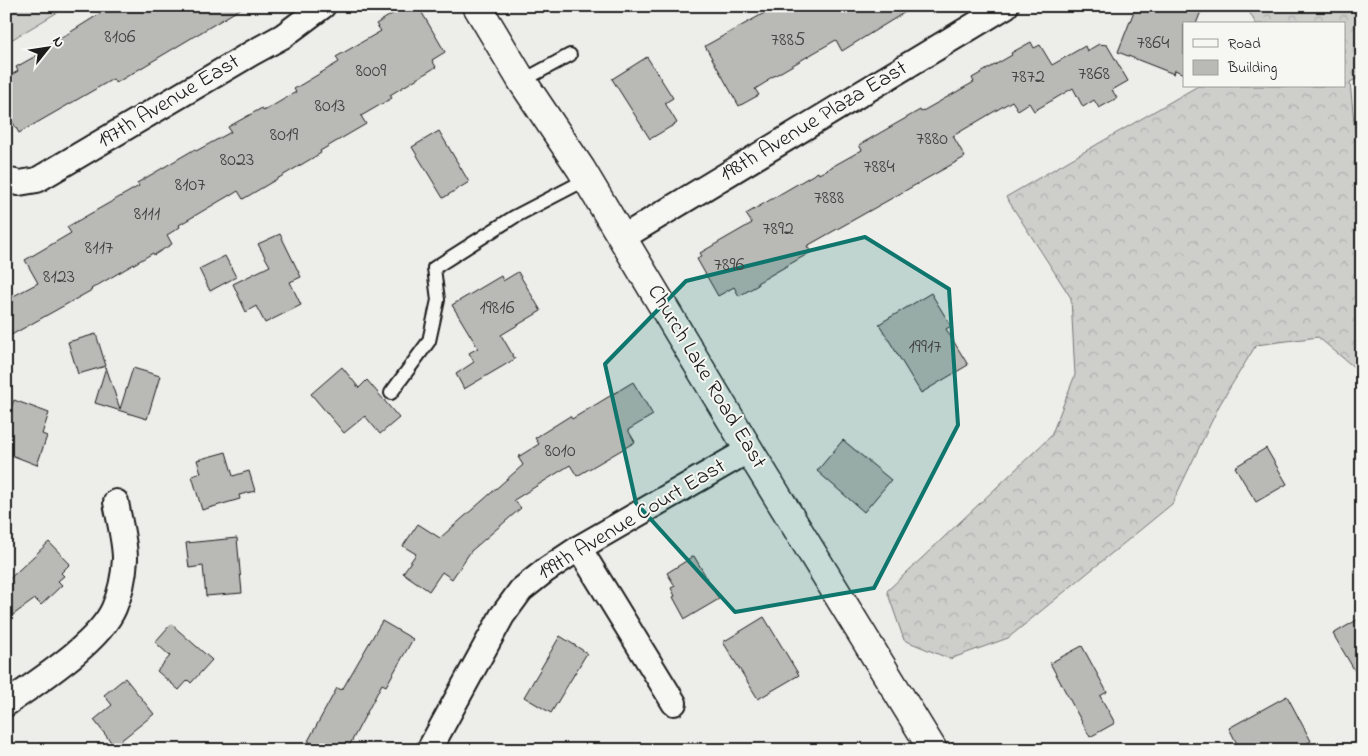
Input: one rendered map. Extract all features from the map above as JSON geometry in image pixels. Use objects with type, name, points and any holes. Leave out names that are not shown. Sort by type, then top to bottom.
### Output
[{"type":"street","name":"197th Avenue East","points":[[7,181],[20,183],[37,180],[283,36],[323,6]]},
{"type":"street","name":"Church Lake Road East","points":[[477,6],[522,80],[587,179],[749,450],[932,749]]},
{"type":"street","name":"198th Avenue Plaza East","points":[[622,238],[1006,6]]},
{"type":"street","name":"199th Avenue Court East","points":[[429,750],[502,616],[521,590],[532,580],[579,548],[749,450]]},
{"type":"street","points":[[6,704],[58,668],[101,628],[114,609],[122,586],[125,557],[116,502]]},
{"type":"street","points":[[579,548],[674,702]]},
{"type":"lane","points":[[522,80],[570,55]]},
{"type":"lane","points":[[391,393],[429,340],[438,300],[434,268],[514,217],[587,179]]},
{"type":"highlighted area","points":[[865,237],[949,289],[958,425],[874,588],[735,612],[636,503],[605,364],[686,281]]},
{"type":"green space","points":[[6,6],[68,6],[6,43]]},
{"type":"green space","points":[[1246,6],[1362,6],[1362,76],[1350,82],[1356,141],[1362,151],[1362,374],[1318,337],[1256,345],[1220,404],[1172,504],[1008,638],[950,659],[904,640],[887,591],[1051,436],[1075,375],[1071,298],[1006,197],[1195,88],[1346,88],[1346,22],[1255,22]]},
{"type":"building","points":[[112,6],[245,6],[116,83],[113,79],[19,133],[6,111],[6,78],[18,71],[16,67],[43,52],[42,50]]},
{"type":"building","points":[[405,6],[418,6],[445,52],[432,60],[436,67],[390,95],[392,98],[361,116],[366,124],[320,151],[321,153],[243,199],[238,191],[230,195],[179,225],[180,227],[167,235],[172,244],[154,255],[153,253],[6,338],[6,300],[38,283],[25,260],[71,233],[67,227],[139,186],[137,183],[195,149],[196,151],[231,132],[228,127],[262,108],[264,111],[296,92],[294,89],[339,62],[336,57],[381,31],[376,24]]},
{"type":"building","points":[[777,6],[915,6],[842,51],[836,40],[767,80],[755,89],[759,95],[739,106],[705,46]]},
{"type":"building","points":[[1136,6],[1203,6],[1197,22],[1183,22],[1183,74],[1175,70],[1174,74],[1118,52]]},
{"type":"building","points":[[1031,42],[1034,48],[1040,45],[1052,65],[1085,46],[1087,51],[1099,44],[1107,45],[1128,81],[1112,90],[1117,98],[1099,108],[1094,100],[1083,107],[1073,88],[1034,111],[1029,103],[1018,110],[1012,101],[953,136],[965,157],[807,246],[811,252],[757,283],[758,285],[739,296],[734,287],[718,296],[697,259],[702,256],[700,253],[752,223],[746,214],[818,172],[819,174],[862,150],[859,145],[974,82],[972,78]]},
{"type":"building","points":[[647,57],[673,98],[665,103],[677,123],[650,139],[612,79]]},
{"type":"building","points":[[439,131],[469,182],[443,198],[412,147]]},
{"type":"building","points":[[280,234],[301,277],[290,282],[301,305],[265,323],[256,306],[246,312],[233,284],[270,266],[258,244]]},
{"type":"building","points":[[225,256],[236,277],[210,291],[199,269]]},
{"type":"building","points":[[518,272],[541,311],[501,335],[515,359],[464,389],[456,374],[474,362],[469,353],[478,348],[452,305],[501,276],[503,281]]},
{"type":"building","points":[[931,293],[951,326],[946,329],[968,365],[921,393],[879,324]]},
{"type":"building","points":[[96,334],[106,366],[78,374],[68,342]]},
{"type":"building","points":[[106,367],[120,409],[133,368],[160,376],[147,419],[95,403]]},
{"type":"building","points":[[342,367],[359,388],[367,380],[399,418],[380,434],[365,416],[344,433],[311,394]]},
{"type":"building","points":[[633,382],[653,415],[628,430],[635,442],[577,476],[570,465],[514,500],[521,508],[471,551],[452,579],[442,572],[429,591],[403,573],[416,554],[403,546],[418,524],[440,538],[523,465],[518,457],[539,444],[535,438],[570,416],[572,419]]},
{"type":"building","points":[[14,400],[49,413],[42,434],[47,436],[37,465],[6,453],[6,422]]},
{"type":"building","points":[[843,440],[891,480],[864,512],[817,471]]},
{"type":"building","points":[[1266,448],[1287,484],[1256,502],[1235,467]]},
{"type":"building","points":[[226,452],[233,476],[249,471],[255,491],[239,495],[240,499],[202,510],[192,476],[201,473],[197,460]]},
{"type":"building","points":[[237,538],[242,593],[206,596],[203,566],[189,568],[186,543]]},
{"type":"building","points":[[49,542],[70,564],[61,573],[64,576],[58,581],[62,585],[41,605],[35,599],[6,620],[6,582]]},
{"type":"building","points":[[694,556],[719,599],[685,619],[673,597],[675,596],[671,588],[675,586],[667,573]]},
{"type":"building","points":[[764,617],[799,675],[758,699],[723,642]]},
{"type":"building","points":[[1362,617],[1362,683],[1333,634]]},
{"type":"building","points":[[382,621],[413,639],[386,686],[382,684],[347,750],[324,750],[308,741],[337,688],[342,690]]},
{"type":"building","points":[[171,624],[212,660],[191,683],[188,680],[179,690],[157,671],[170,656],[155,642]]},
{"type":"building","points":[[560,636],[587,653],[551,713],[524,697]]},
{"type":"building","points":[[1082,646],[1107,692],[1100,696],[1115,723],[1090,737],[1050,663]]},
{"type":"building","points":[[125,678],[154,714],[114,746],[94,720],[112,705],[104,695]]},
{"type":"building","points":[[1287,696],[1311,741],[1296,750],[1240,750],[1229,728]]}]
